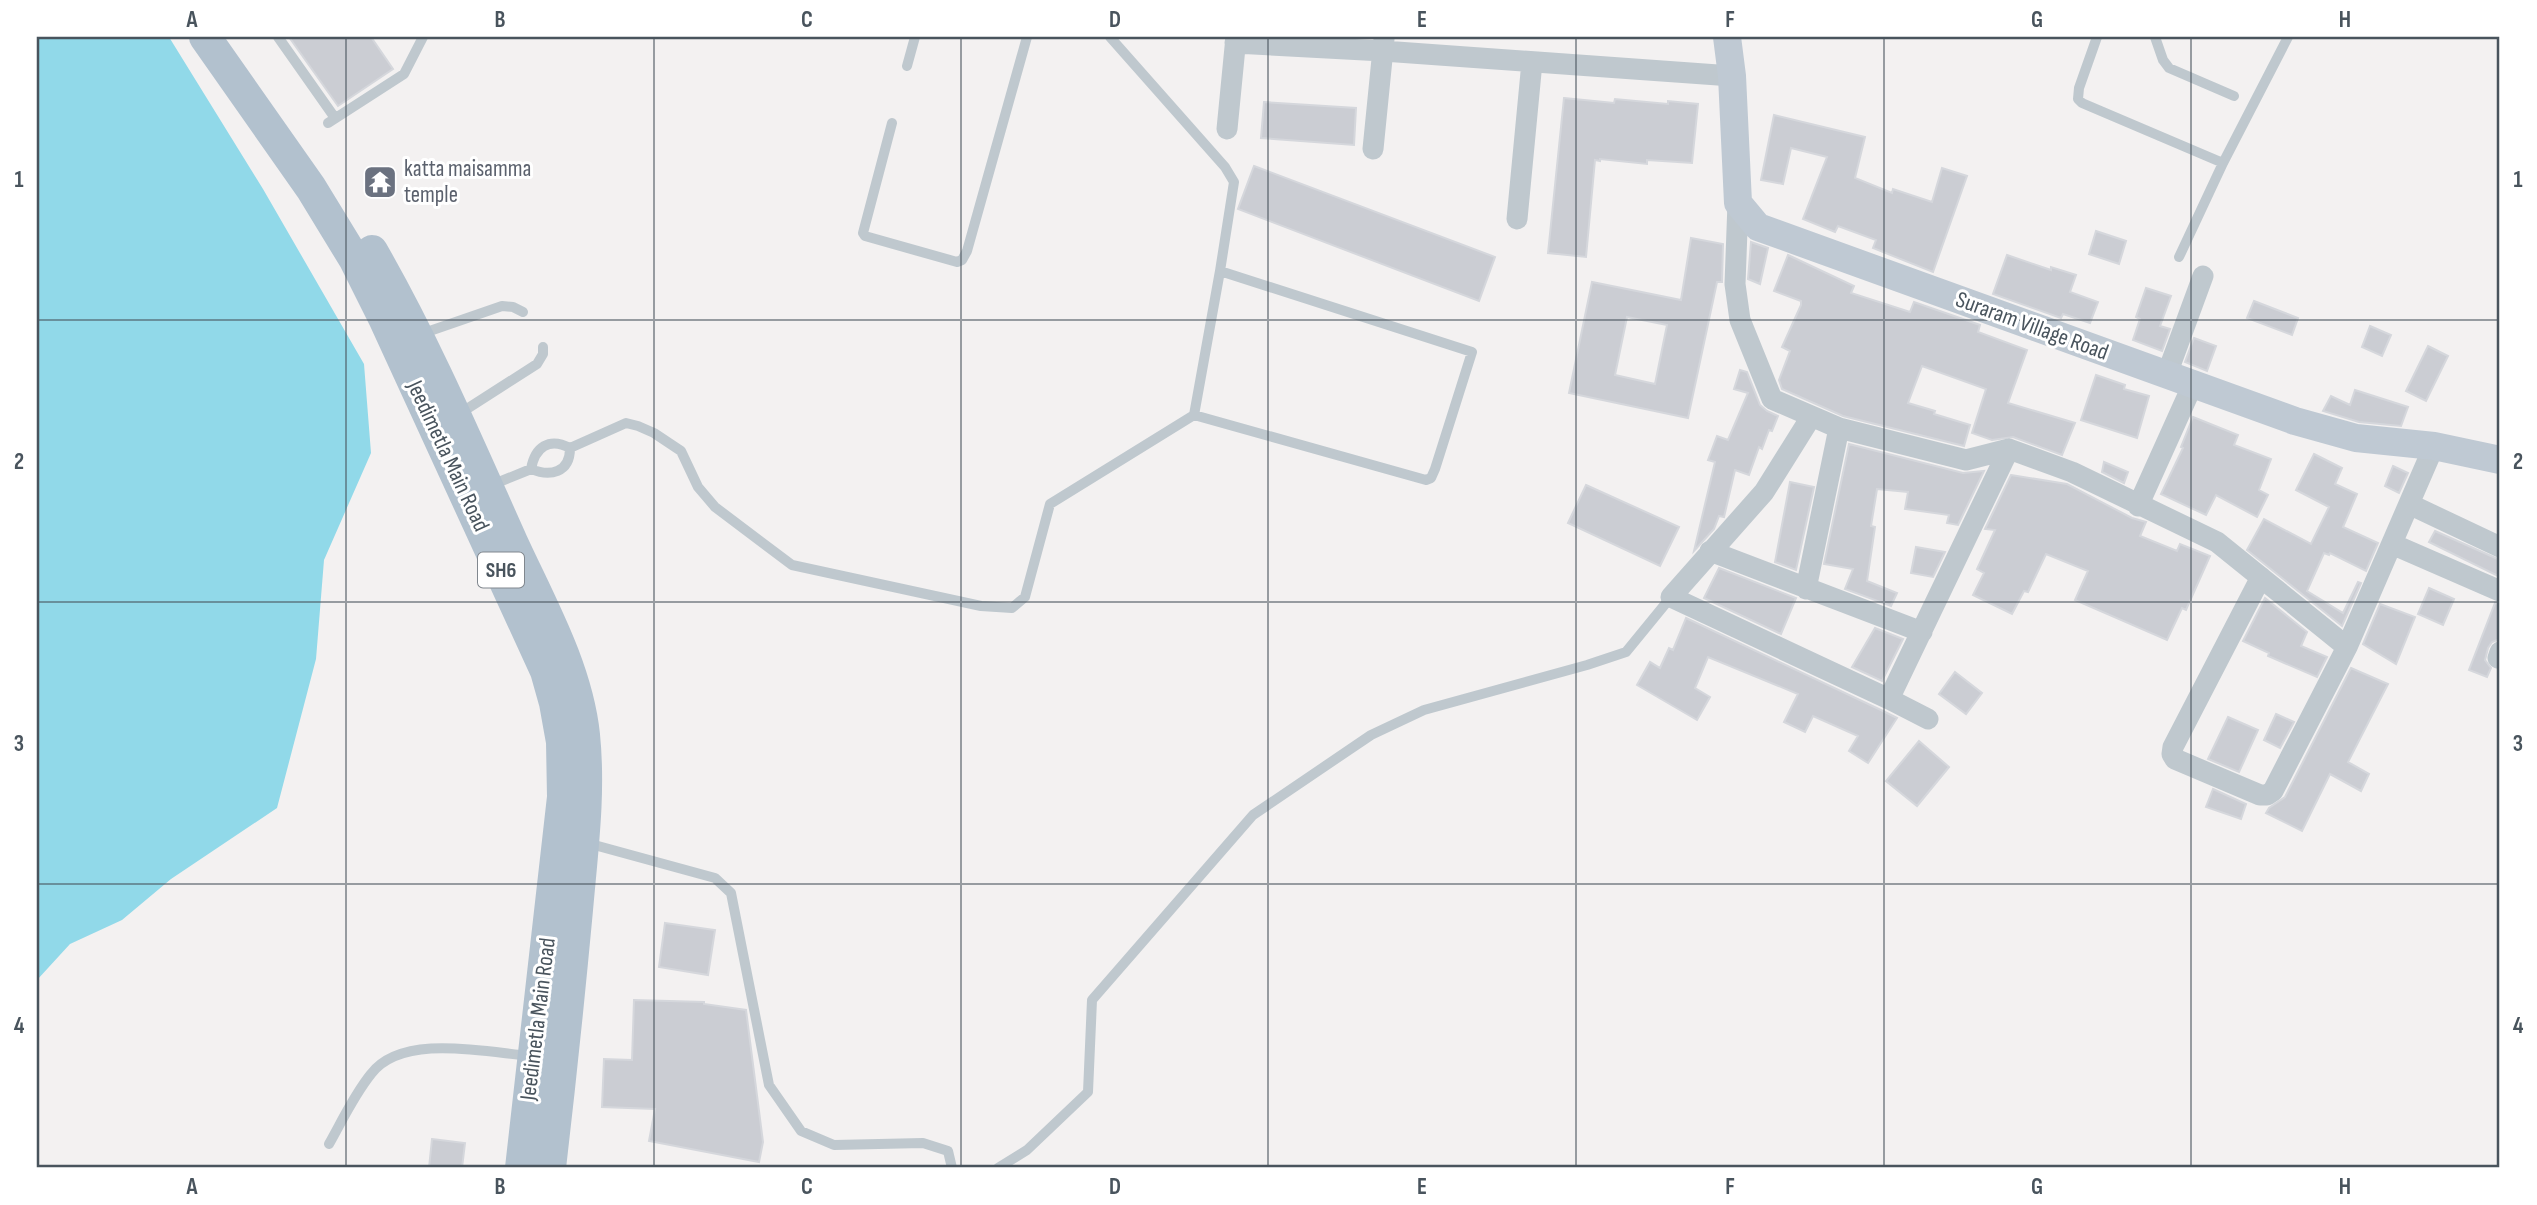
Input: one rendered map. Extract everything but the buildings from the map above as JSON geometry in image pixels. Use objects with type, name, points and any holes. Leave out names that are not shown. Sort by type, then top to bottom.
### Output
[{"type":"main road","name":"Jeedimetla Main Road","points":[[205,37],[311,188],[355,260],[492,551],[546,671],[555,703],[562,742],[563,797],[521,1168]]},
{"type":"main road","name":"Jeedimetla Main Road","points":[[231,37],[325,170],[402,303],[559,646],[577,699],[584,735],[586,811],[566,1034],[550,1168]]},
{"type":"main road","points":[[1727,37],[1732,76],[1738,203]]},
{"type":"main road","name":"Suraram Village Road","points":[[1738,203],[1758,227],[2295,421],[2356,438],[2434,446],[2500,460]]},
{"type":"street","points":[[1227,129],[1235,40],[1384,44],[1532,62],[1732,76]]},
{"type":"street","points":[[1373,149],[1384,44]]},
{"type":"street","points":[[1517,219],[1532,62]]},
{"type":"street","points":[[1738,203],[1735,284],[1740,320],[1772,399],[1839,428],[1966,460],[2009,449],[2071,472],[2138,506],[2217,541],[2347,647]]},
{"type":"street","points":[[2167,374],[2203,276]]},
{"type":"street","points":[[2138,506],[2193,384]]},
{"type":"street","points":[[1811,417],[1764,492],[1671,597],[1928,719]]},
{"type":"street","points":[[1806,589],[1839,428]]},
{"type":"street","points":[[2261,577],[2173,747],[2172,754],[2175,759],[2260,795],[2267,795],[2273,791],[2347,647],[2434,446]]},
{"type":"street","points":[[1889,699],[2009,449]]},
{"type":"street","points":[[2409,504],[2500,547]]},
{"type":"street","points":[[2392,544],[2500,591]]},
{"type":"street","points":[[1710,551],[1922,632]]},
{"type":"lane","points":[[278,37],[331,121],[404,74],[424,37]]},
{"type":"lane","points":[[907,66],[915,37]]},
{"type":"lane","points":[[892,123],[863,233],[865,236],[957,262],[962,260],[967,251],[1027,37]]},
{"type":"lane","points":[[1110,37],[1225,167],[1234,182],[1194,415]]},
{"type":"lane","points":[[2097,37],[2079,88],[2078,99],[2223,163]]},
{"type":"lane","points":[[2155,37],[2163,60],[2169,68],[2234,96]]},
{"type":"lane","points":[[2179,257],[2223,163],[2288,37]]},
{"type":"lane","points":[[570,448],[626,423],[638,426],[681,451],[698,487],[715,507],[792,565],[981,606],[1012,608],[1025,597],[1050,504],[1194,415],[1426,480],[1431,478],[1472,352],[1220,271]]},
{"type":"lane","points":[[418,335],[502,306],[523,312]]},
{"type":"lane","points":[[456,416],[537,365],[543,354],[543,346]]},
{"type":"lane","points":[[531,468],[534,454],[553,442],[570,448]]},
{"type":"lane","points":[[488,487],[531,468],[544,474],[559,469],[567,465],[570,448]]},
{"type":"lane","points":[[998,1168],[1027,1150],[1088,1091],[1091,1000],[1253,815],[1371,735],[1424,710],[1626,652],[1671,597]]},
{"type":"lane","points":[[583,842],[715,878],[731,893],[769,1085],[801,1131],[834,1145],[923,1143],[948,1151],[952,1168]]},
{"type":"lane","points":[[329,1144],[371,1072],[393,1054],[426,1047],[533,1057]]},
{"type":"water","points":[[37,37],[169,37],[263,189],[364,364],[371,453],[324,560],[316,659],[277,808],[171,879],[122,920],[70,944],[37,980]]},
{"type":"place","name":"katta maisamma temple","points":[[380,182]]}]
